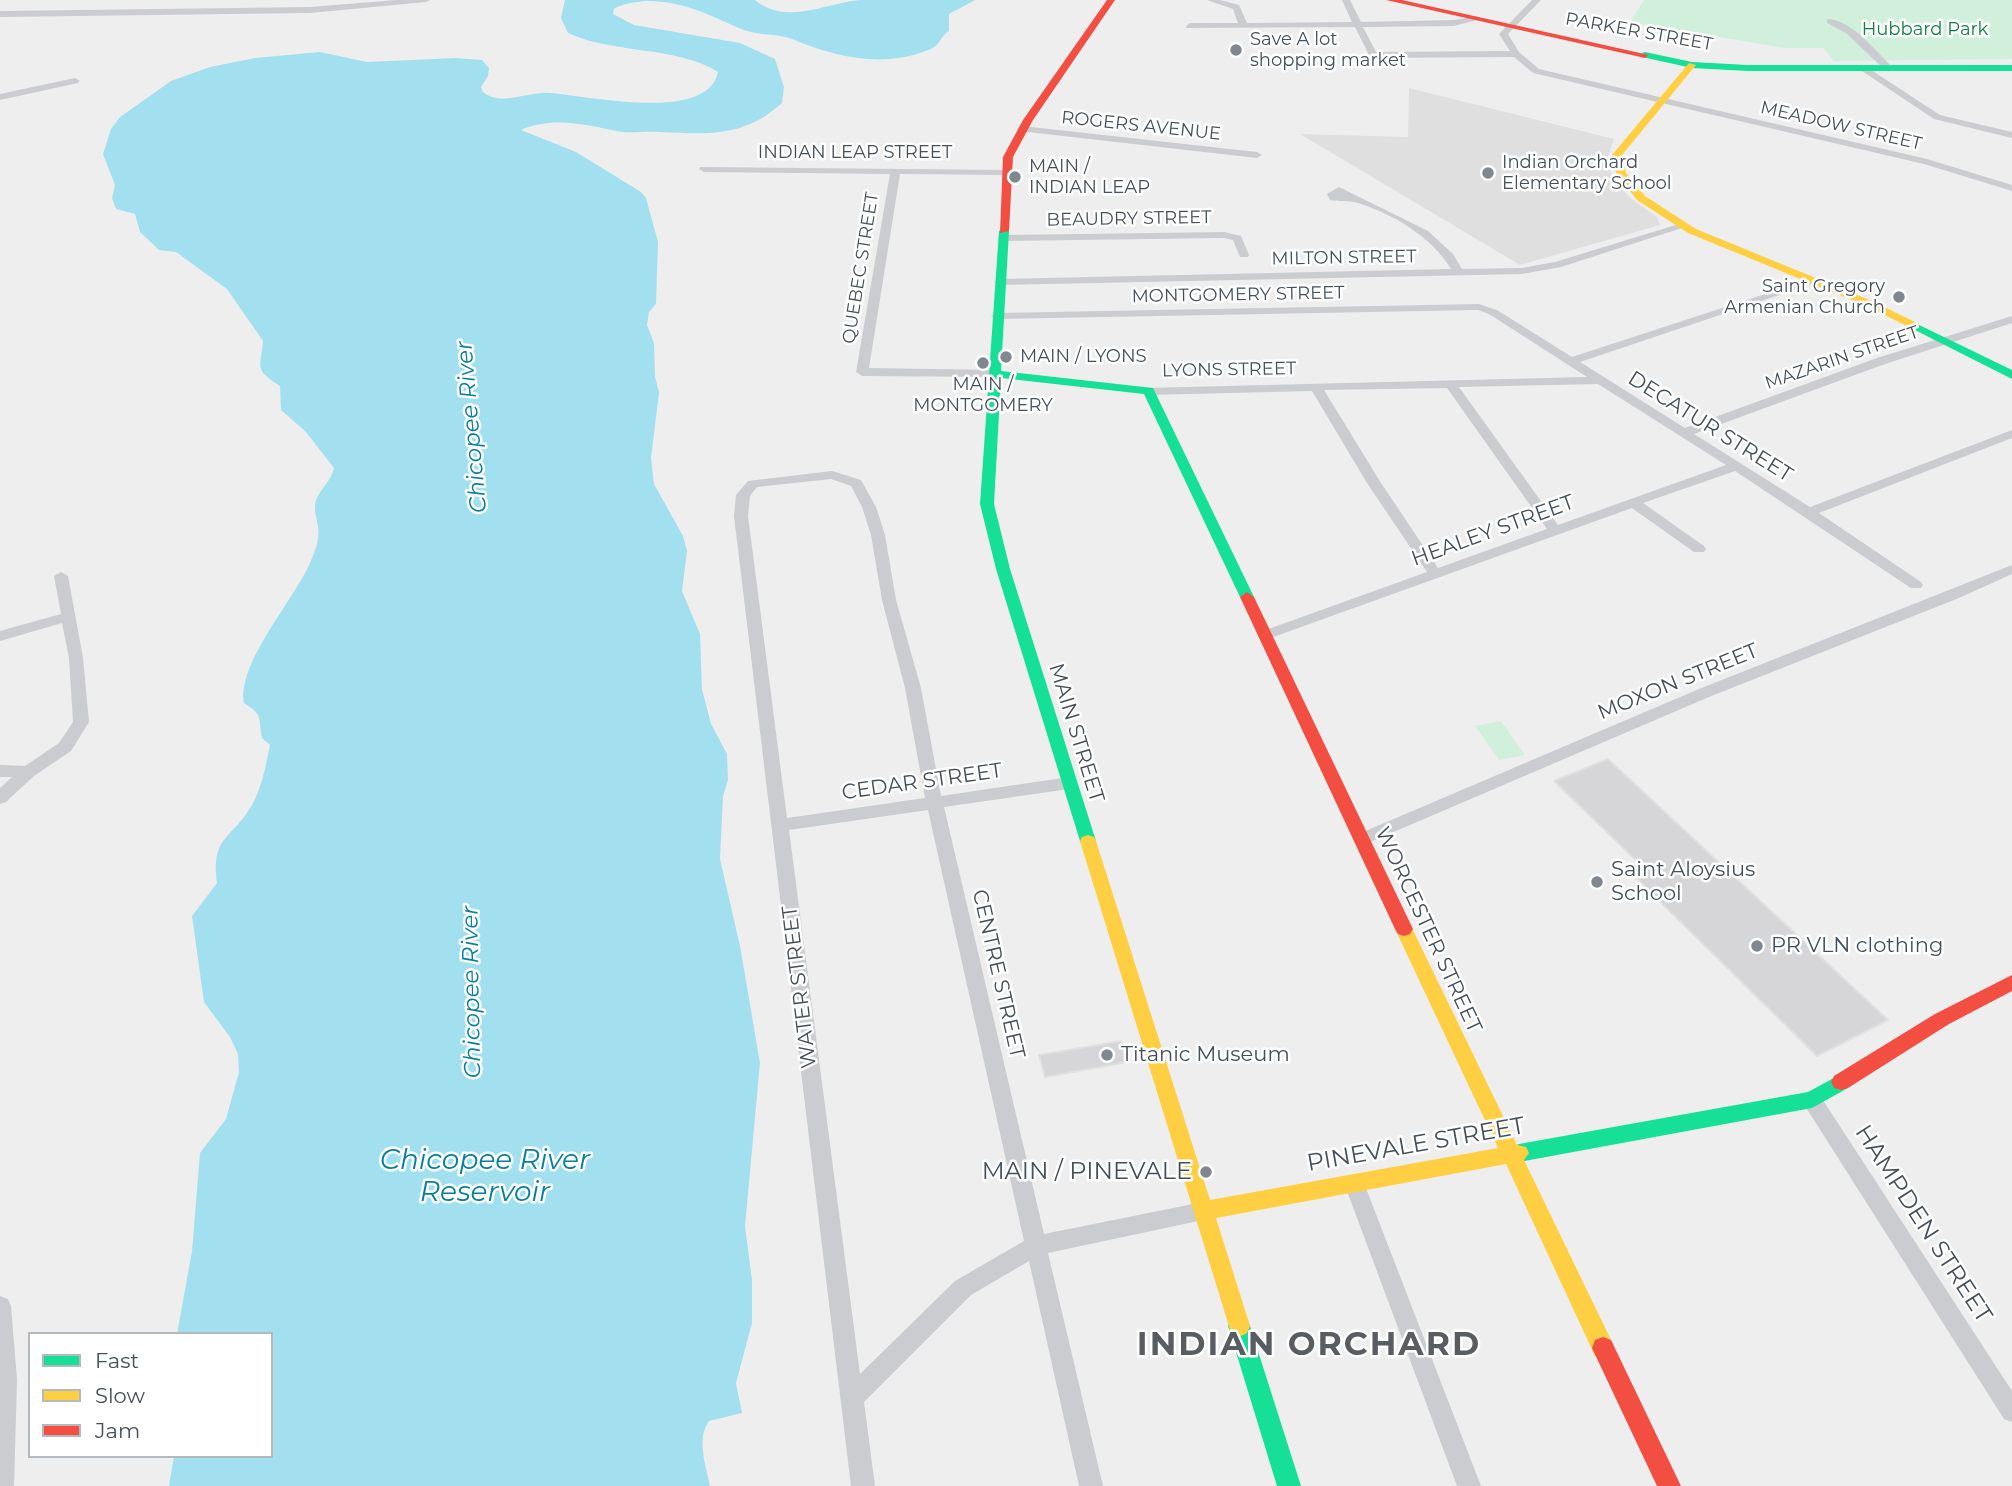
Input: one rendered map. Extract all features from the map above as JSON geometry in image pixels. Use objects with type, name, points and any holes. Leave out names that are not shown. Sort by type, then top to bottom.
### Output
[{"type":"main road","name":"MAIN STREET","points":[[1111,0],[1009,150],[987,504],[1003,569],[1289,1486]]},
{"type":"main road","name":"PARKER STREET","points":[[1390,0],[1425,3],[1477,19],[1692,65],[1864,69],[2012,68]]},
{"type":"main road","points":[[1692,65],[1617,155],[1621,173],[1642,198],[1683,226],[1748,257],[1868,303],[2012,375]]},
{"type":"main road","name":"LYONS STREET","points":[[997,374],[1149,391]]},
{"type":"main road","name":"WORCESTER STREET","points":[[1149,391],[1669,1486]]},
{"type":"main road","name":"PINEVALE STREET","points":[[1203,1211],[1812,1100],[1942,1019],[2012,982]]},
{"type":"street","points":[[171,10],[174,0]]},
{"type":"street","points":[[280,10],[283,0]]},
{"type":"street","points":[[0,14],[280,10],[426,0]]},
{"type":"street","points":[[1211,0],[1236,6],[1244,26]]},
{"type":"street","points":[[1346,0],[1373,55],[1516,54]]},
{"type":"street","points":[[1516,54],[1503,34],[1537,0]]},
{"type":"street","points":[[1190,26],[1454,23],[1477,19]]},
{"type":"street","points":[[1830,21],[1849,31],[1889,69]]},
{"type":"street","name":"MEADOW STREET","points":[[1516,54],[1526,65],[1542,73],[1948,168],[2012,188]]},
{"type":"street","points":[[1864,69],[1937,117],[2012,135]]},
{"type":"street","points":[[0,97],[75,81]]},
{"type":"street","name":"ROGERS AVENUE","points":[[1022,129],[1256,155]]},
{"type":"street","name":"INDIAN LEAP STREET","points":[[704,169],[1006,172]]},
{"type":"street","name":"QUEBEC STREET","points":[[862,372],[895,170]]},
{"type":"street","points":[[1359,199],[1440,243],[1459,273]]},
{"type":"street","name":"MILTON STREET","points":[[1000,282],[1539,269],[1683,226]]},
{"type":"street","name":"BEAUDRY STREET","points":[[1003,238],[1224,235],[1237,238],[1244,255]]},
{"type":"street","points":[[1572,361],[1815,281]]},
{"type":"street","name":"DECATUR STREET","points":[[1479,308],[1493,312],[1572,361],[1809,512],[1916,585]]},
{"type":"street","name":"MONTGOMERY STREET","points":[[997,316],[1479,308]]},
{"type":"street","name":"MAZARIN STREET","points":[[1684,433],[2012,318]]},
{"type":"street","name":"LYONS STREET","points":[[862,372],[997,374]]},
{"type":"street","name":"LYONS STREET","points":[[1149,391],[1598,380]]},
{"type":"street","points":[[1451,385],[1555,531]]},
{"type":"street","points":[[1317,388],[1374,483],[1435,573]]},
{"type":"street","points":[[1809,512],[2012,434]]},
{"type":"street","name":"HEALEY STREET","points":[[1265,635],[1735,466]]},
{"type":"street","name":"CENTRE STREET","points":[[747,488],[761,482],[788,478],[832,475],[848,479],[856,483],[862,493],[877,535],[889,600],[913,688],[934,801],[1091,1486]]},
{"type":"street","name":"WATER STREET","points":[[747,488],[743,495],[741,516],[854,1396],[863,1486]]},
{"type":"street","points":[[1634,503],[1699,549]]},
{"type":"street","name":"MOXON STREET","points":[[1362,839],[1704,693],[1954,595],[2012,569]]},
{"type":"street","points":[[0,798],[28,772],[65,747],[81,722],[70,617],[61,576]]},
{"type":"street","points":[[0,636],[70,617]]},
{"type":"street","points":[[0,771],[28,772]]},
{"type":"street","name":"CEDAR STREET","points":[[781,825],[1069,783]]},
{"type":"street","name":"HAMPDEN STREET","points":[[1812,1100],[2012,1411]]},
{"type":"street","points":[[1354,1184],[1469,1486]]},
{"type":"street","name":"PINEVALE STREET","points":[[854,1396],[963,1288],[1035,1245],[1203,1211]]},
{"type":"street","points":[[0,1306],[6,1380],[2,1486]]},
{"type":"shaded area","name":"Indian Orchard Elementary School","points":[[1409,88],[1614,139],[1607,159],[1612,178],[1629,197],[1657,217],[1660,225],[1520,265],[1300,134],[1408,137]]},
{"type":"green space","name":"Hubbard Park","points":[[1644,0],[2012,0],[2012,59],[1834,61],[1823,48],[1785,48],[1630,22]]},
{"type":"green space","points":[[1501,721],[1525,755],[1499,760],[1475,726]]},
{"type":"water","name":"Chicopee River Reservoir","points":[[565,0],[755,0],[767,8],[793,12],[860,0],[975,0],[949,14],[949,31],[931,49],[913,55],[878,59],[843,55],[786,37],[750,32],[672,3],[644,1],[625,4],[614,9],[613,14],[634,25],[740,43],[775,59],[784,87],[782,103],[753,123],[709,133],[622,132],[559,122],[521,130],[576,152],[641,192],[646,198],[658,242],[656,304],[649,312],[647,325],[654,343],[655,376],[659,393],[651,458],[654,484],[683,536],[687,551],[682,591],[700,634],[702,689],[711,724],[727,754],[728,780],[723,796],[720,859],[740,946],[760,1063],[745,1226],[752,1280],[752,1323],[736,1383],[742,1413],[709,1421],[705,1428],[703,1452],[710,1486],[169,1486],[174,1458],[273,1458],[273,1332],[177,1332],[192,1251],[200,1153],[226,1119],[239,1072],[238,1054],[230,1037],[204,1002],[192,916],[217,883],[216,867],[220,846],[253,803],[261,782],[270,745],[262,738],[257,714],[244,703],[244,687],[249,669],[268,632],[312,559],[318,536],[315,503],[334,468],[306,432],[281,410],[280,386],[262,371],[260,363],[263,341],[227,289],[176,252],[159,250],[140,232],[135,214],[116,209],[112,198],[115,185],[103,154],[111,129],[120,117],[171,81],[210,67],[255,58],[320,52],[367,62],[455,58],[482,60],[489,68],[488,76],[481,87],[483,92],[490,96],[507,98],[550,93],[645,103],[671,102],[693,97],[710,88],[718,72],[684,58],[586,40],[568,33],[561,18]]},
{"type":"building","name":"PR VLN clothing","points":[[1608,759],[1888,1020],[1817,1056],[1630,872],[1642,866],[1554,781]]},
{"type":"building","points":[[1121,1041],[1127,1062],[1045,1077],[1039,1055]]},
{"type":"traffic: fast","points":[[1645,55],[1692,65],[1748,68],[2012,68]]},
{"type":"traffic: fast","points":[[1004,231],[987,504],[1003,569],[1088,841]]},
{"type":"traffic: fast","points":[[1915,326],[2012,375]]},
{"type":"traffic: fast","points":[[997,374],[1149,391],[1247,597]]},
{"type":"traffic: fast","points":[[1519,1153],[1812,1100],[1841,1082]]},
{"type":"traffic: fast","points":[[1239,1326],[1289,1486]]},
{"type":"traffic: slow","points":[[1692,65],[1617,155],[1621,173],[1641,198],[1692,231],[1868,303],[1915,326]]},
{"type":"traffic: slow","points":[[1088,841],[1239,1326]]},
{"type":"traffic: slow","points":[[1404,929],[1603,1348]]},
{"type":"traffic: slow","points":[[1203,1211],[1519,1153]]},
{"type":"traffic: jam","points":[[1004,231],[1008,157],[1028,120],[1111,0]]},
{"type":"traffic: jam","points":[[1390,0],[1645,55]]},
{"type":"traffic: jam","points":[[1247,597],[1404,929]]},
{"type":"traffic: jam","points":[[1841,1082],[1942,1019],[2012,982]]},
{"type":"traffic: jam","points":[[1603,1348],[1669,1486]]},
{"type":"place","name":"Save A lot shopping market","points":[[1236,50]]},
{"type":"place","name":"Indian Orchard Elementary School","points":[[1488,173]]},
{"type":"place","name":"MAIN / INDIAN LEAP","points":[[1015,177]]},
{"type":"place","name":"Saint Gregory Armenian Church","points":[[1899,297]]},
{"type":"place","name":"MAIN / LYONS","points":[[1006,357]]},
{"type":"place","name":"MAIN / MONTGOMERY","points":[[983,363]]},
{"type":"place","name":"Saint Aloysius School","points":[[1597,882]]},
{"type":"place","name":"PR VLN clothing","points":[[1757,946]]},
{"type":"place","name":"Titanic Museum","points":[[1107,1055]]},
{"type":"place","name":"MAIN / PINEVALE","points":[[1206,1172]]},
{"type":"district","name":"INDIAN ORCHARD","points":[[1309,1345]]},
{"type":"water label","name":"Chicopee River","points":[[472,427]]},
{"type":"water label","name":"Chicopee River","points":[[472,992]]}]
